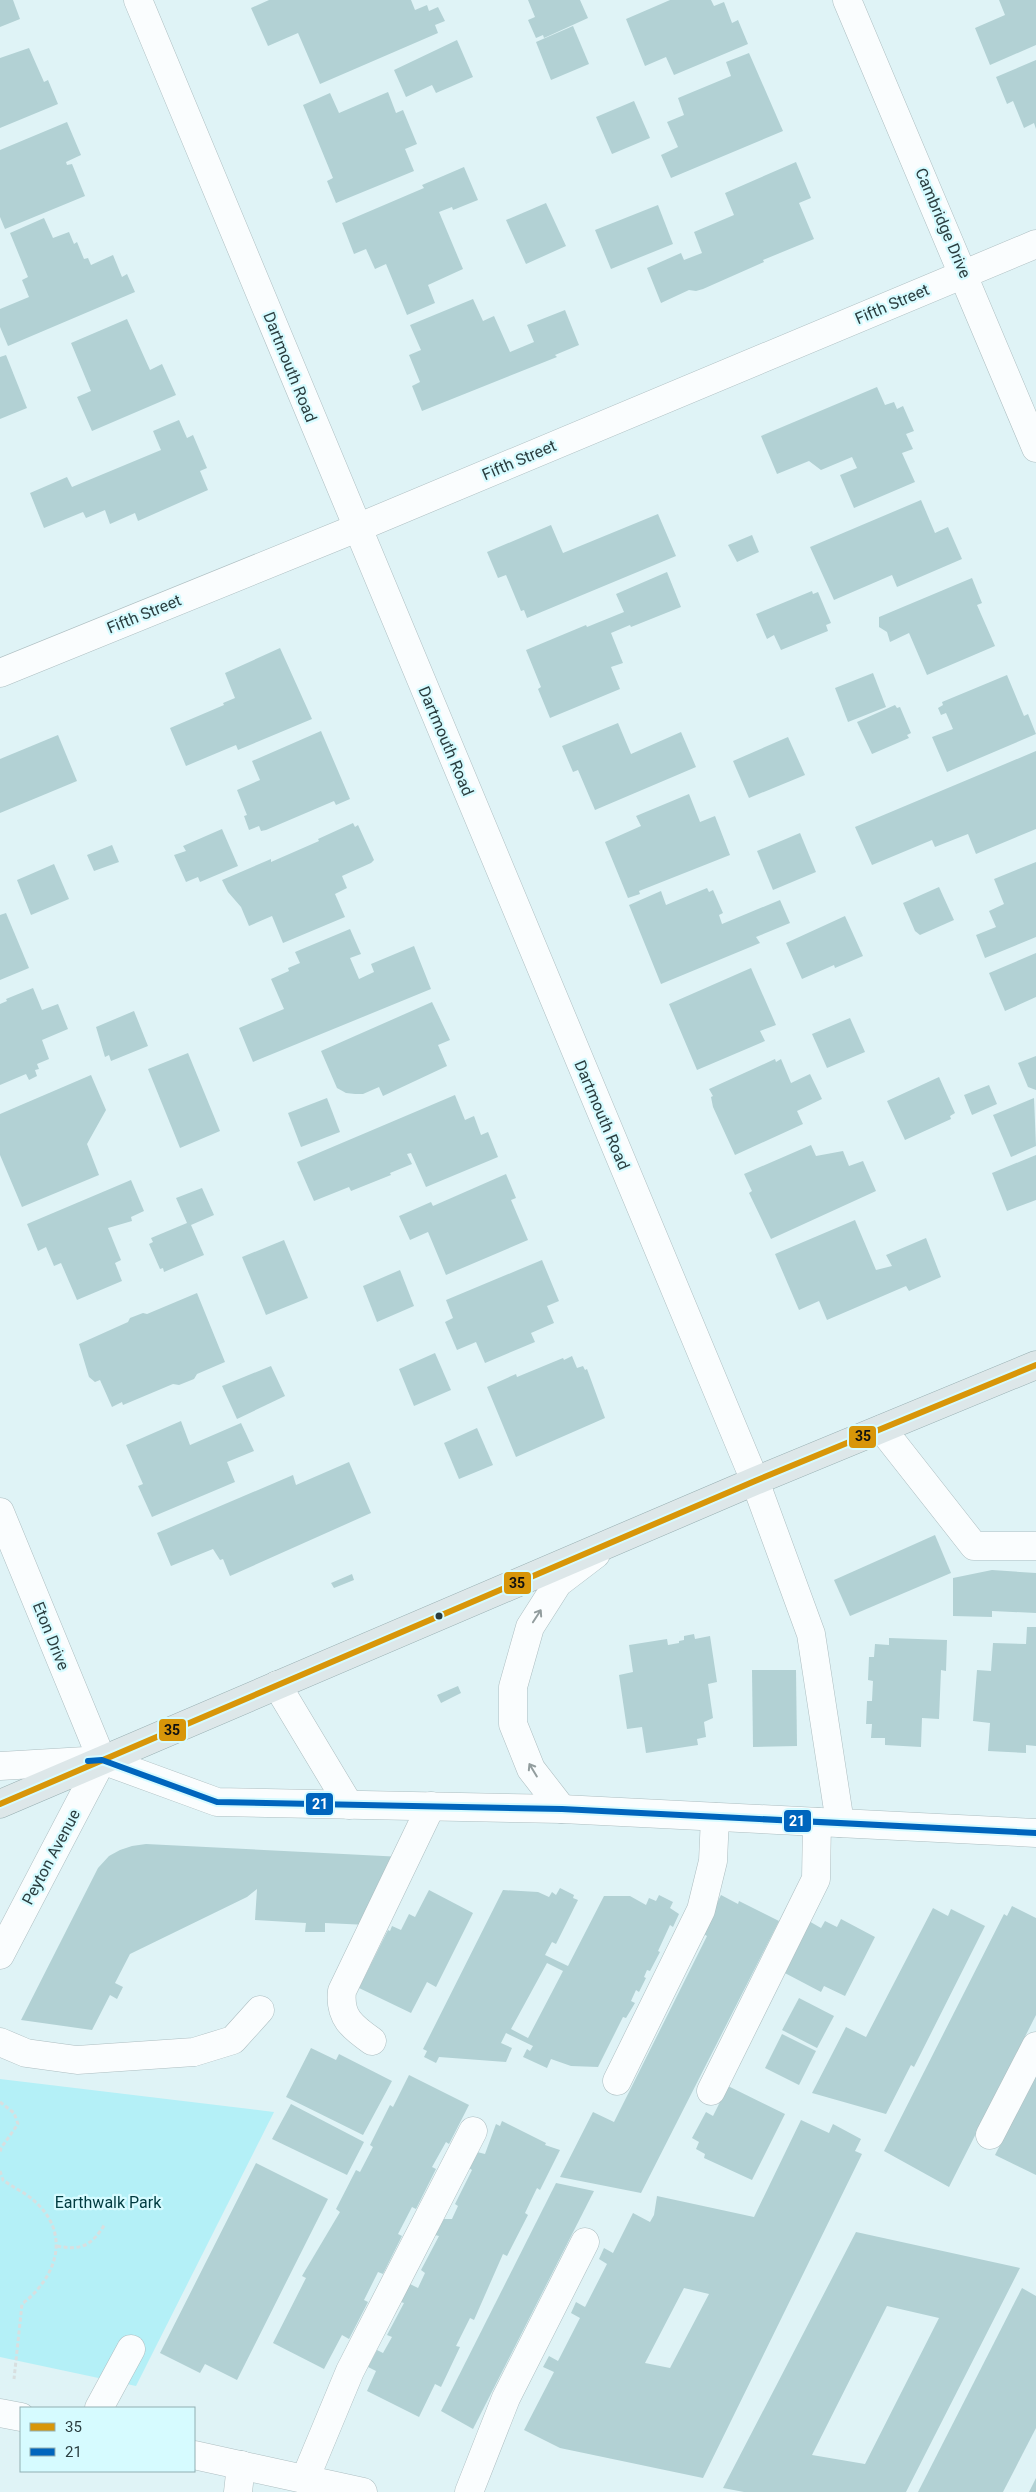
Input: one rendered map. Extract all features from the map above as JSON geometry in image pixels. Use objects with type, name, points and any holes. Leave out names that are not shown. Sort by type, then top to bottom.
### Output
[{"type":"main road","points":[[0,1804],[755,1481],[1036,1365]]},
{"type":"street","name":"Dartmouth Road","points":[[138,0],[356,528],[755,1481],[811,1634],[829,1823],[816,1879],[711,2091]]},
{"type":"street","name":"Cambridge Drive","points":[[847,0],[1036,448]]},
{"type":"street","name":"Fifth Street","points":[[0,673],[356,528],[1036,244]]},
{"type":"street","points":[[882,1428],[974,1546],[1036,1546]]},
{"type":"street","name":"Eton Drive","points":[[0,1512],[102,1760]]},
{"type":"street","points":[[562,1809],[531,1769],[513,1724],[513,1687],[530,1627],[558,1583],[609,1543]]},
{"type":"street","points":[[277,1685],[349,1804]]},
{"type":"street","points":[[0,1766],[102,1760],[217,1802],[562,1809],[1036,1833]]},
{"type":"street","name":"Peyton Avenue","points":[[0,1955],[102,1760]]},
{"type":"street","points":[[372,2041],[351,2025],[344,2015],[340,2004],[342,1991],[431,1806]]},
{"type":"street","points":[[617,2082],[701,1910],[713,1861],[715,1817]]},
{"type":"street","points":[[0,2042],[26,2054],[77,2060],[194,2052],[233,2040],[260,2010]]},
{"type":"street","points":[[990,2135],[1036,2046]]},
{"type":"street","points":[[305,2479],[350,2371],[473,2131]]},
{"type":"street","points":[[469,2492],[506,2398],[585,2242]]},
{"type":"street","points":[[101,2407],[131,2349]]},
{"type":"street","points":[[195,2455],[363,2492]]},
{"type":"street","points":[[238,2492],[241,2465]]},
{"type":"path","points":[[0,2102],[14,2112],[18,2124],[0,2154]]},
{"type":"path","points":[[0,2171],[3,2180],[32,2198],[46,2214],[54,2231],[57,2246],[54,2266],[39,2291],[22,2304],[10,2414]]},
{"type":"path","points":[[57,2246],[70,2249],[82,2247],[93,2240],[105,2224]]},
{"type":"green space","name":"Earthwalk Park","points":[[0,2079],[274,2112],[136,2386],[0,2357]]},
{"type":"building","points":[[0,0],[13,0],[20,19],[0,27]]},
{"type":"building","points":[[269,0],[411,0],[415,10],[427,5],[429,11],[438,7],[445,21],[435,25],[438,33],[320,84],[298,33],[268,46],[251,8]]},
{"type":"building","points":[[528,0],[580,0],[588,18],[544,38],[543,35],[536,38],[528,20],[535,17]]},
{"type":"building","points":[[670,0],[711,0],[714,6],[724,2],[732,23],[738,20],[748,44],[674,75],[666,57],[645,66],[626,19]]},
{"type":"building","points":[[999,0],[1036,0],[1036,45],[990,65],[975,28],[1005,15]]},
{"type":"building","points":[[573,26],[589,64],[551,80],[536,42]]},
{"type":"building","points":[[457,40],[473,77],[436,93],[432,85],[406,97],[394,70]]},
{"type":"building","points":[[29,48],[44,82],[48,80],[58,104],[0,128],[0,58]]},
{"type":"building","points":[[749,53],[783,131],[671,178],[661,155],[678,147],[667,122],[684,115],[678,98],[731,76],[726,62]]},
{"type":"building","points":[[1036,60],[1036,129],[1034,123],[1024,128],[1013,101],[1007,104],[996,77]]},
{"type":"building","points":[[388,92],[396,113],[403,110],[417,144],[405,149],[414,171],[336,203],[327,181],[333,178],[303,105],[330,93],[339,113]]},
{"type":"building","points":[[634,101],[650,138],[612,154],[596,117]]},
{"type":"building","points":[[67,122],[81,155],[66,162],[67,165],[72,164],[85,196],[5,229],[0,217],[0,150]]},
{"type":"building","points":[[796,162],[811,198],[799,203],[814,239],[763,260],[764,262],[703,289],[689,290],[661,303],[647,268],[681,253],[684,260],[702,253],[694,232],[734,215],[725,193]]},
{"type":"building","points":[[464,167],[478,200],[453,210],[452,207],[439,212],[463,269],[428,285],[435,303],[407,315],[386,264],[375,269],[366,249],[354,254],[342,223],[424,188],[422,185]]},
{"type":"building","points":[[546,203],[566,246],[526,264],[506,220]]},
{"type":"building","points":[[658,205],[673,244],[611,269],[595,230]]},
{"type":"building","points":[[44,218],[53,238],[69,232],[74,244],[77,242],[84,259],[88,258],[91,265],[113,255],[122,277],[127,274],[135,292],[8,346],[0,327],[0,309],[29,297],[22,280],[28,277],[10,233]]},
{"type":"building","points":[[473,299],[483,321],[494,316],[510,352],[534,342],[527,325],[565,310],[579,345],[555,355],[557,357],[422,411],[412,386],[420,382],[409,355],[421,350],[410,325]]},
{"type":"building","points":[[127,319],[150,370],[162,364],[176,395],[92,431],[77,397],[91,391],[71,343]]},
{"type":"building","points":[[6,355],[27,408],[0,419],[0,357]]},
{"type":"building","points":[[877,387],[885,405],[894,402],[897,409],[903,406],[914,431],[906,434],[913,449],[902,453],[915,482],[854,508],[840,475],[857,468],[852,457],[821,470],[809,461],[777,474],[761,436]]},
{"type":"building","points":[[179,420],[187,438],[193,435],[207,468],[200,471],[208,490],[138,521],[135,513],[110,524],[105,510],[86,518],[83,512],[44,528],[30,493],[67,477],[72,487],[161,450],[153,431]]},
{"type":"building","points":[[921,500],[935,533],[948,527],[962,559],[897,587],[892,575],[834,600],[810,547]]},
{"type":"building","points":[[658,514],[676,556],[527,618],[524,610],[521,611],[506,575],[498,578],[487,552],[551,525],[563,553]]},
{"type":"building","points":[[752,535],[759,552],[737,562],[728,545]]},
{"type":"building","points":[[667,572],[681,607],[611,633],[623,663],[611,667],[620,689],[550,718],[538,689],[541,687],[526,650],[586,625],[587,627],[624,612],[616,594]]},
{"type":"building","points":[[972,578],[982,603],[977,605],[995,646],[927,675],[909,633],[890,642],[887,632],[879,627],[879,617]]},
{"type":"building","points":[[812,591],[813,594],[818,592],[831,623],[826,625],[828,631],[781,650],[774,635],[767,639],[756,614]]},
{"type":"building","points":[[280,648],[312,719],[238,750],[236,745],[186,766],[170,728],[224,705],[223,703],[235,698],[225,673]]},
{"type":"building","points":[[873,673],[886,707],[848,722],[835,688]]},
{"type":"building","points":[[1007,675],[1024,716],[1028,714],[1036,734],[947,772],[932,737],[953,729],[946,713],[941,715],[938,708],[943,705],[942,702]]},
{"type":"building","points":[[895,705],[897,708],[900,707],[911,733],[907,735],[909,738],[872,754],[857,722]]},
{"type":"building","points":[[618,723],[631,754],[681,732],[696,767],[595,810],[578,770],[573,772],[562,746]]},
{"type":"building","points":[[321,731],[350,799],[336,805],[334,801],[266,830],[261,831],[259,826],[249,830],[244,816],[247,815],[237,790],[260,780],[252,761]]},
{"type":"building","points":[[58,735],[77,781],[0,813],[0,759]]},
{"type":"building","points":[[788,737],[805,775],[749,798],[733,761]]},
{"type":"building","points":[[1036,751],[1036,829],[976,854],[968,834],[935,847],[932,840],[872,865],[855,827]]},
{"type":"building","points":[[689,794],[700,822],[715,816],[730,855],[639,891],[640,894],[628,898],[605,842],[641,826],[636,816]]},
{"type":"building","points":[[353,823],[355,827],[358,825],[374,860],[342,876],[347,888],[335,894],[345,917],[283,943],[272,916],[249,926],[241,907],[228,892],[222,880],[271,859],[271,862],[319,841],[318,839]]},
{"type":"building","points":[[222,829],[238,866],[200,882],[198,877],[186,882],[174,855],[186,851],[183,846]]},
{"type":"building","points":[[800,833],[816,872],[773,890],[757,851]]},
{"type":"building","points":[[112,845],[119,862],[94,871],[87,855]]},
{"type":"building","points":[[1036,862],[1036,937],[985,958],[976,935],[996,927],[989,911],[1004,904],[994,879]]},
{"type":"building","points":[[54,864],[69,899],[31,915],[17,880]]},
{"type":"building","points":[[939,887],[954,920],[920,935],[915,931],[903,903]]},
{"type":"building","points":[[707,888],[709,892],[713,890],[723,913],[719,915],[722,924],[780,900],[790,923],[756,937],[760,943],[661,984],[629,905],[661,891],[666,905]]},
{"type":"building","points":[[6,913],[29,968],[0,980],[0,915]]},
{"type":"building","points":[[845,916],[863,956],[835,968],[834,965],[802,979],[786,943]]},
{"type":"building","points":[[350,929],[361,954],[350,958],[359,979],[374,972],[371,964],[414,946],[431,989],[253,1062],[239,1028],[284,1009],[271,979],[289,971],[288,968],[300,963],[295,952]]},
{"type":"building","points":[[1036,953],[1036,997],[1005,1011],[989,973]]},
{"type":"building","points":[[751,968],[776,1025],[760,1031],[765,1041],[697,1070],[669,1004]]},
{"type":"building","points":[[33,988],[42,1010],[58,1004],[68,1029],[42,1040],[49,1059],[37,1064],[39,1069],[35,1070],[37,1076],[29,1080],[26,1074],[0,1085],[0,1004],[7,1001],[6,999]]},
{"type":"building","points":[[432,1002],[450,1040],[438,1045],[447,1066],[383,1096],[379,1087],[363,1094],[346,1093],[337,1088],[321,1051]]},
{"type":"building","points":[[134,1011],[148,1046],[111,1061],[109,1055],[105,1057],[96,1027]]},
{"type":"building","points":[[850,1018],[865,1052],[827,1068],[812,1034]]},
{"type":"building","points":[[188,1053],[220,1131],[180,1148],[148,1069]]},
{"type":"building","points":[[1036,1056],[1036,1090],[1028,1087],[1018,1063]]},
{"type":"building","points":[[775,1059],[776,1062],[781,1059],[791,1083],[810,1074],[822,1099],[797,1111],[803,1124],[735,1155],[713,1107],[711,1097],[713,1096],[709,1089]]},
{"type":"building","points":[[91,1075],[106,1110],[87,1144],[99,1175],[22,1207],[0,1155],[0,1114]]},
{"type":"building","points":[[939,1077],[955,1113],[950,1116],[951,1119],[905,1140],[887,1101]]},
{"type":"building","points":[[989,1085],[997,1104],[972,1115],[964,1095]]},
{"type":"building","points":[[455,1095],[465,1120],[474,1116],[481,1135],[488,1132],[498,1157],[426,1187],[411,1153],[407,1154],[412,1164],[390,1173],[391,1175],[351,1191],[349,1187],[314,1201],[297,1162]]},
{"type":"building","points":[[327,1098],[340,1132],[301,1147],[288,1113]]},
{"type":"building","points":[[1034,1098],[1036,1146],[1011,1157],[993,1115]]},
{"type":"building","points":[[811,1145],[816,1156],[843,1151],[849,1166],[863,1161],[876,1191],[771,1239],[749,1193],[752,1191],[744,1174]]},
{"type":"building","points":[[1036,1155],[1036,1200],[1007,1211],[992,1173]]},
{"type":"building","points":[[506,1174],[516,1198],[511,1200],[528,1240],[446,1275],[428,1232],[410,1240],[399,1216],[431,1202],[433,1206]]},
{"type":"building","points":[[131,1180],[144,1211],[131,1217],[132,1221],[108,1228],[121,1260],[115,1263],[122,1281],[77,1300],[61,1263],[54,1266],[46,1247],[38,1251],[27,1224]]},
{"type":"building","points":[[202,1188],[214,1215],[191,1225],[204,1255],[164,1272],[163,1268],[160,1269],[149,1244],[153,1242],[151,1238],[187,1223],[176,1198]]},
{"type":"building","points":[[855,1220],[876,1270],[892,1266],[886,1255],[926,1238],[941,1277],[909,1291],[906,1286],[827,1320],[819,1301],[799,1310],[775,1254]]},
{"type":"building","points":[[284,1240],[308,1298],[266,1315],[242,1257]]},
{"type":"building","points":[[542,1260],[559,1301],[547,1306],[554,1323],[531,1333],[535,1342],[485,1363],[476,1342],[457,1350],[445,1322],[453,1318],[446,1300]]},
{"type":"building","points":[[400,1270],[414,1306],[377,1322],[363,1286]]},
{"type":"building","points":[[197,1293],[225,1362],[197,1374],[194,1379],[179,1385],[173,1384],[123,1405],[122,1402],[112,1407],[100,1380],[95,1382],[89,1377],[79,1344],[128,1322],[130,1318],[143,1313],[147,1314]]},
{"type":"building","points":[[435,1353],[451,1390],[414,1406],[399,1369]]},
{"type":"building","points":[[572,1356],[577,1368],[583,1366],[585,1370],[587,1369],[605,1418],[516,1457],[487,1387],[516,1374],[517,1377]]},
{"type":"building","points":[[271,1366],[285,1396],[237,1419],[222,1386]]},
{"type":"building","points":[[181,1421],[190,1445],[241,1423],[254,1451],[227,1462],[235,1482],[152,1517],[138,1486],[143,1484],[126,1445]]},
{"type":"building","points":[[477,1428],[493,1465],[459,1479],[444,1443]]},
{"type":"building","points":[[349,1462],[371,1513],[230,1576],[223,1559],[220,1560],[213,1549],[171,1566],[157,1533],[293,1475],[296,1485]]},
{"type":"building","points":[[935,1535],[951,1573],[850,1616],[834,1580]]},
{"type":"building","points":[[992,1570],[1036,1573],[1036,1613],[992,1611],[992,1617],[953,1616],[953,1578]]},
{"type":"building","points":[[352,1574],[354,1580],[334,1588],[331,1583]]},
{"type":"building","points":[[1027,1627],[1036,1627],[1036,1746],[1026,1745],[1026,1753],[988,1751],[990,1723],[973,1721],[977,1670],[991,1671],[993,1643],[1026,1644]]},
{"type":"building","points":[[694,1634],[695,1639],[710,1636],[717,1682],[708,1684],[713,1718],[704,1722],[706,1737],[697,1739],[698,1745],[646,1753],[642,1727],[627,1729],[619,1675],[633,1672],[629,1645],[667,1639],[668,1645],[679,1643],[679,1641],[684,1640],[684,1636]]},
{"type":"building","points":[[889,1638],[947,1640],[946,1671],[941,1670],[939,1719],[922,1718],[921,1747],[885,1745],[885,1738],[871,1738],[872,1724],[866,1724],[867,1701],[872,1701],[873,1681],[868,1680],[869,1657],[874,1657],[875,1644],[889,1645]]},
{"type":"building","points":[[752,1670],[796,1670],[797,1746],[753,1747]]},
{"type":"building","points":[[458,1686],[461,1693],[441,1703],[437,1695]]},
{"type":"building","points":[[146,1844],[403,1857],[368,1925],[325,1923],[325,1932],[305,1932],[306,1923],[255,1920],[257,1889],[247,1897],[130,1954],[115,1983],[123,1987],[117,1999],[110,1995],[92,2030],[21,2020],[98,1868],[109,1856],[120,1850]]},
{"type":"building","points":[[560,1888],[574,1895],[573,1898],[578,1900],[556,1944],[552,1942],[545,1955],[568,1966],[604,1896],[630,1896],[646,1905],[649,1898],[656,1901],[659,1895],[673,1902],[670,1908],[679,1914],[673,1927],[670,1925],[658,1951],[660,1952],[650,1971],[647,1970],[644,1977],[646,1978],[639,1992],[636,1990],[631,2001],[635,2003],[626,2018],[623,2017],[598,2067],[571,2066],[551,2059],[547,2068],[523,2057],[527,2049],[530,2051],[533,2046],[506,2033],[501,2043],[512,2048],[506,2062],[439,2057],[436,2063],[424,2057],[427,2051],[423,2049],[503,1890],[538,1892],[549,1897],[552,1892],[556,1895]],"holes":[[[547,1963],[563,1971],[528,2038],[511,2029]]]},
{"type":"building","points":[[429,1890],[473,1913],[436,1987],[427,1982],[411,2013],[359,1988],[388,1930],[390,1931],[392,1926],[401,1930],[409,1914],[415,1917]]},
{"type":"building","points":[[721,1895],[738,1904],[739,1901],[779,1921],[641,2193],[560,2177],[593,2112],[614,2122],[707,1936],[702,1933]]},
{"type":"building","points":[[1012,1906],[1036,1918],[1036,2015],[949,2187],[884,2151],[1004,1914],[1007,1916]]},
{"type":"building","points":[[933,1908],[948,1916],[951,1909],[985,1926],[914,2067],[911,2065],[886,2114],[812,2093],[846,2027],[866,2037]]},
{"type":"building","points":[[841,1919],[875,1937],[845,1996],[824,1986],[821,1992],[781,1971],[807,1920],[821,1928],[825,1921],[837,1927]]},
{"type":"building","points":[[799,1998],[834,2016],[817,2048],[782,2030]]},
{"type":"building","points":[[782,2034],[816,2051],[799,2085],[765,2068]]},
{"type":"building","points":[[311,2048],[336,2060],[339,2054],[392,2081],[363,2135],[286,2097]]},
{"type":"building","points":[[1036,2074],[1036,2175],[995,2155]]},
{"type":"building","points":[[409,2075],[469,2105],[449,2144],[446,2142],[432,2167],[436,2169],[416,2209],[412,2207],[398,2234],[402,2236],[383,2274],[378,2272],[364,2300],[368,2302],[349,2339],[342,2335],[324,2369],[273,2343],[306,2278],[302,2276],[340,2212],[336,2209],[356,2170],[360,2172],[373,2147],[370,2145],[390,2105],[393,2107]]},
{"type":"building","points":[[728,2086],[785,2114],[752,2180],[704,2158],[705,2154],[696,2149],[699,2142],[692,2138],[706,2112],[713,2116]]},
{"type":"building","points":[[291,2104],[364,2142],[347,2175],[272,2139]]},
{"type":"building","points":[[801,2120],[829,2133],[833,2124],[861,2139],[855,2151],[862,2154],[703,2478],[560,2448],[524,2430],[554,2372],[543,2367],[549,2356],[558,2361],[580,2318],[571,2313],[576,2302],[585,2307],[607,2264],[599,2259],[604,2248],[613,2253],[633,2213],[650,2222],[654,2215],[657,2196],[754,2217]],"holes":[[[684,2288],[709,2294],[670,2368],[645,2363]]]},
{"type":"building","points":[[502,2121],[546,2143],[545,2145],[560,2150],[540,2190],[537,2188],[525,2213],[528,2215],[507,2256],[503,2254],[474,2320],[470,2318],[456,2346],[460,2347],[441,2387],[435,2384],[419,2417],[367,2391],[376,2371],[368,2367],[377,2350],[383,2353],[392,2337],[387,2335],[404,2303],[401,2302],[410,2284],[418,2288],[425,2273],[421,2270],[439,2236],[435,2235],[444,2219],[452,2219],[458,2206],[455,2204],[472,2170],[469,2168],[477,2152],[485,2154],[496,2124],[500,2126]]},
{"type":"building","points":[[256,2163],[328,2199],[237,2380],[205,2364],[200,2373],[160,2353]]},
{"type":"building","points":[[556,2183],[594,2191],[473,2429],[441,2411]]},
{"type":"building","points":[[856,2232],[1020,2268],[906,2492],[744,2492],[723,2488]],"holes":[[[887,2306],[939,2318],[865,2464],[812,2455]]]},
{"type":"building","points":[[1022,2288],[1036,2296],[1036,2428],[1003,2492],[918,2492]]},
{"type":"building","points":[[1036,2478],[1036,2492],[1029,2492]]},
{"type":"transit line","name":"35","points":[[0,1804],[755,1481],[1036,1365]]},
{"type":"transit line","name":"21","points":[[88,1761],[102,1760],[217,1802],[562,1809],[1036,1833]]}]
